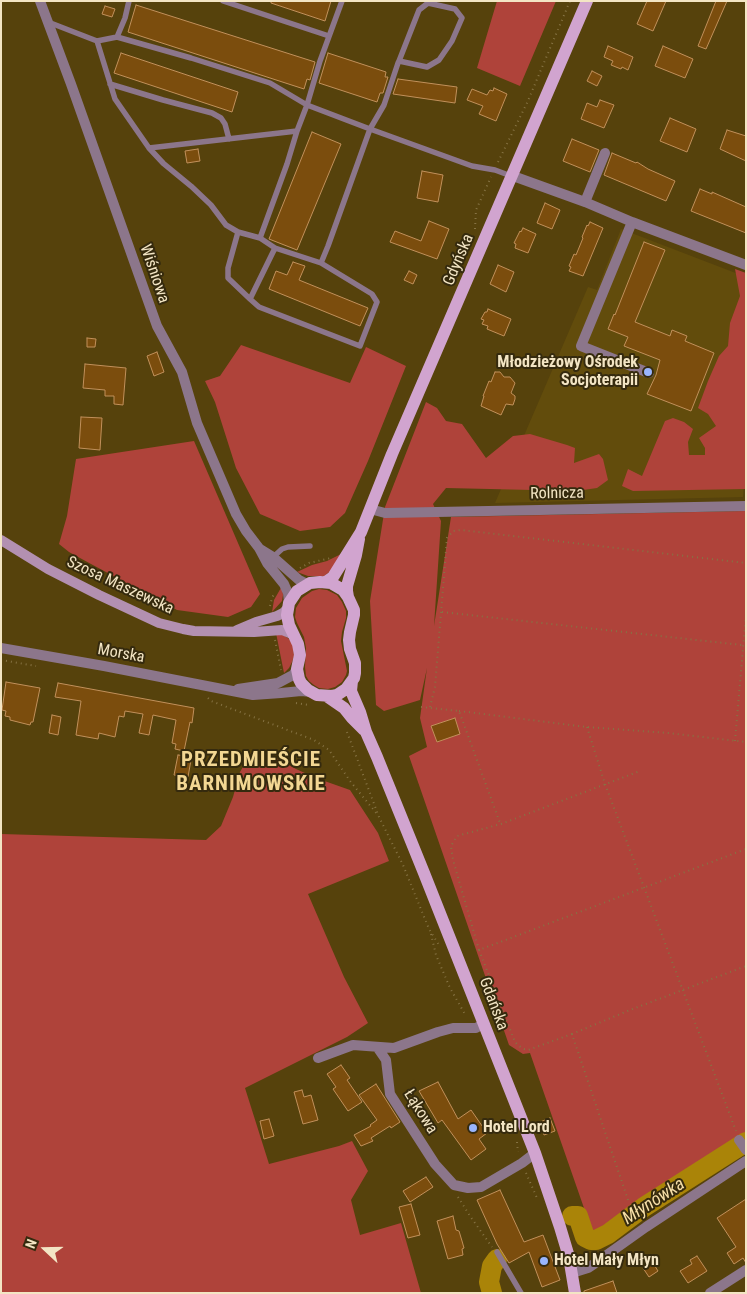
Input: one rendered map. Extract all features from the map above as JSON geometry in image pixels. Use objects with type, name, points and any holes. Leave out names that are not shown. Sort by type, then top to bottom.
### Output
[{"type":"main road","name":"Gdyńska","points":[[352,681],[356,668],[349,645],[349,637],[354,610],[346,591],[361,532],[392,454],[588,1]]},
{"type":"main road","name":"Gdyńska","points":[[326,582],[333,577],[361,532]]},
{"type":"main road","name":"Szosa Maszewska","points":[[1,540],[99,595],[159,623],[194,631],[254,632],[274,630],[287,631],[294,635]]},
{"type":"main road","points":[[348,597],[339,588],[326,582],[310,583],[297,591],[289,605],[287,615],[289,625],[300,650],[297,669],[301,683],[317,695],[328,697],[342,692],[352,681]]},
{"type":"main road","name":"Szosa Maszewska","points":[[235,631],[283,613],[289,605]]},
{"type":"main road","name":"Gdańska","points":[[352,681],[351,691],[366,732],[535,1153],[557,1216],[569,1257],[576,1293]]},
{"type":"main road","name":"Gdańska","points":[[328,697],[344,708],[366,732]]},
{"type":"street","name":"Wiśniowa","points":[[40,1],[157,326],[182,372],[197,423],[236,514],[246,531],[270,560],[283,582],[288,593],[289,605]]},
{"type":"street","points":[[585,202],[605,153]]},
{"type":"street","points":[[512,176],[585,202],[746,265]]},
{"type":"street","points":[[632,222],[581,346],[649,373]]},
{"type":"street","name":"Rolnicza","points":[[370,509],[384,513],[746,506]]},
{"type":"street","name":"Wiśniowa","points":[[270,560],[299,580],[310,583]]},
{"type":"street","name":"Morska","points":[[1,648],[254,695],[301,690],[312,692]]},
{"type":"street","name":"Morska","points":[[234,690],[270,685],[293,675],[297,669]]},
{"type":"street","points":[[318,1058],[353,1045],[394,1048],[453,1028],[476,1028],[482,1021]]},
{"type":"street","name":"Łąkowa","points":[[377,1047],[386,1060],[390,1094],[435,1164],[454,1184]]},
{"type":"street","points":[[739,1140],[746,1150]]},
{"type":"street","points":[[454,1184],[468,1188],[481,1187],[522,1163],[535,1153]]},
{"type":"street","points":[[572,1273],[588,1268],[746,1161]]},
{"type":"street","points":[[710,1293],[746,1270]]},
{"type":"lane","points":[[117,37],[125,18],[129,1]]},
{"type":"lane","points":[[223,1],[329,36]]},
{"type":"lane","points":[[260,238],[342,1]]},
{"type":"lane","points":[[321,263],[370,129],[384,105],[399,61],[420,10],[428,3],[455,9],[462,18],[452,41],[439,60],[427,67],[399,61]]},
{"type":"lane","points":[[48,22],[97,41],[117,37],[270,83],[307,105],[472,166],[495,170],[512,176]]},
{"type":"lane","points":[[97,41],[115,99],[149,148],[163,163],[211,205],[226,225],[238,232],[260,238],[275,248],[321,263],[372,294],[377,302],[360,346],[259,307],[250,299],[228,278],[228,268],[238,232]]},
{"type":"lane","points":[[110,84],[212,113],[221,118],[230,139]]},
{"type":"lane","points":[[149,148],[297,131]]},
{"type":"lane","points":[[250,299],[275,248]]},
{"type":"lane","points":[[270,560],[282,549],[310,546]]},
{"type":"lane","points":[[497,1252],[521,1293]]},
{"type":"path","points":[[430,707],[435,687],[447,538],[453,531],[461,530],[746,563]]},
{"type":"path","points":[[292,574],[309,564],[335,556]]},
{"type":"path","points":[[271,618],[272,598],[277,588],[283,582]]},
{"type":"path","points":[[441,612],[742,645]]},
{"type":"path","points":[[735,741],[746,614]]},
{"type":"path","points":[[274,630],[283,680]]},
{"type":"path","points":[[286,693],[290,701],[313,706]]},
{"type":"path","points":[[207,698],[211,702],[314,740],[329,750],[350,781],[379,817]]},
{"type":"path","points":[[421,707],[587,727],[668,733],[746,742]]},
{"type":"path","points":[[459,711],[501,824]]},
{"type":"path","points":[[587,727],[605,784],[739,1140]]},
{"type":"path","points":[[346,728],[379,817],[407,874],[450,988],[467,1018],[482,1021]]},
{"type":"path","points":[[640,771],[501,824],[457,836],[450,846],[452,860],[479,950],[515,1042],[528,1050],[746,966]]},
{"type":"path","points":[[479,950],[746,849]]},
{"type":"path","points":[[572,1034],[628,1200]]},
{"type":"path","points":[[454,1184],[452,1188],[497,1252]]},
{"type":"shaded area","points":[[497,1],[556,1],[520,86],[477,68]]},
{"type":"shaded area","name":"Młodzieżowy Ośrodek Socjoterapii","points":[[621,229],[746,277],[746,455],[743,497],[495,503],[588,287],[597,290]]},
{"type":"shaded area","points":[[735,269],[746,273],[746,489],[633,491],[622,486],[628,469],[642,476],[665,421],[673,418],[684,422],[693,429],[688,442],[689,455],[705,455],[705,448],[699,438],[716,426],[708,414],[698,408],[719,356],[728,346],[730,323],[740,296]]},
{"type":"shaded area","points":[[241,345],[350,383],[366,347],[406,366],[345,513],[330,527],[300,531],[260,514],[236,468],[215,402],[205,381],[220,376]]},
{"type":"shaded area","points":[[426,402],[437,408],[446,421],[462,424],[486,458],[513,436],[530,434],[575,448],[574,463],[599,454],[603,459],[608,480],[597,488],[576,491],[446,488],[433,504],[441,521],[434,626],[451,517],[746,511],[746,1136],[599,1231],[592,1231],[530,1053],[523,1054],[509,1045],[409,756],[427,747],[420,718],[427,668],[420,700],[384,711],[376,705],[370,601],[385,507]]},
{"type":"shaded area","points":[[194,441],[260,594],[251,607],[228,617],[177,610],[69,552],[59,544],[67,516],[76,459]]},
{"type":"shaded area","points":[[341,554],[336,567],[324,576],[308,576],[297,572],[327,561]]},
{"type":"shaded area","points":[[282,586],[282,601],[272,612],[274,600]]},
{"type":"shaded area","points":[[319,589],[327,590],[337,595],[346,611],[341,641],[347,671],[342,682],[328,689],[319,688],[309,681],[306,676],[304,637],[295,617],[296,608],[302,598],[312,591]]},
{"type":"shaded area","points":[[276,633],[289,639],[293,645],[294,656],[289,668],[284,673]]},
{"type":"shaded area","points":[[251,753],[274,757],[316,778],[350,790],[378,833],[389,861],[308,894],[344,977],[368,1023],[347,1037],[245,1088],[269,1164],[352,1141],[368,1171],[351,1200],[360,1235],[401,1223],[421,1293],[1,1293],[1,834],[206,840],[221,826],[233,797],[240,772]]},
{"type":"building","points":[[271,1],[331,1],[325,21],[271,3]]},
{"type":"building","points":[[647,1],[666,1],[653,31],[637,24]]},
{"type":"building","points":[[716,1],[727,1],[706,49],[698,46]]},
{"type":"building","points":[[136,5],[315,62],[310,80],[307,79],[304,89],[128,32]]},
{"type":"building","points":[[105,6],[115,9],[112,17],[102,14]]},
{"type":"building","points":[[608,46],[633,57],[628,70],[611,65],[613,61],[604,57]]},
{"type":"building","points":[[663,46],[693,59],[685,78],[655,66]]},
{"type":"building","points":[[121,53],[238,92],[232,112],[114,73]]},
{"type":"building","points":[[328,53],[386,72],[385,77],[388,77],[383,93],[380,93],[377,102],[319,83]]},
{"type":"building","points":[[592,71],[602,76],[597,86],[587,81]]},
{"type":"building","points":[[398,79],[457,87],[455,103],[393,94]]},
{"type":"building","points":[[494,88],[507,94],[496,121],[479,114],[483,106],[467,100],[472,89],[487,95]]},
{"type":"building","points":[[600,100],[614,105],[604,128],[581,119],[587,103],[597,107]]},
{"type":"building","points":[[670,118],[696,129],[687,152],[660,141]]},
{"type":"building","points":[[727,130],[746,136],[746,161],[720,149]]},
{"type":"building","points":[[312,132],[341,144],[297,250],[269,239]]},
{"type":"building","points":[[572,139],[599,150],[590,172],[563,161]]},
{"type":"building","points":[[198,149],[200,161],[187,163],[185,151]]},
{"type":"building","points":[[612,153],[637,162],[675,181],[666,201],[604,175]]},
{"type":"building","points":[[422,171],[443,175],[438,202],[417,198]]},
{"type":"building","points":[[700,189],[712,194],[712,192],[746,207],[746,233],[691,211]]},
{"type":"building","points":[[545,203],[560,210],[552,229],[537,223]]},
{"type":"building","points":[[429,221],[449,229],[437,259],[390,242],[395,231],[421,241]]},
{"type":"building","points":[[590,222],[603,228],[583,276],[569,271],[571,267],[569,266],[574,254],[576,255],[587,225]]},
{"type":"building","points":[[523,228],[536,234],[528,253],[515,248],[516,244],[514,243]]},
{"type":"building","points":[[644,242],[665,250],[635,322],[670,336],[672,330],[687,336],[685,341],[714,353],[691,411],[647,394],[656,375],[660,360],[624,346],[628,337],[608,329]]},
{"type":"building","points":[[293,262],[305,266],[299,280],[368,308],[360,326],[269,289],[276,271],[287,275]]},
{"type":"building","points":[[498,265],[514,272],[506,292],[490,284]]},
{"type":"building","points":[[409,271],[417,275],[413,284],[404,280]]},
{"type":"building","points":[[488,309],[511,319],[504,336],[487,329],[488,326],[482,324],[484,320],[481,319]]},
{"type":"building","points":[[87,338],[96,339],[95,347],[87,347]]},
{"type":"building","points":[[157,352],[164,372],[154,376],[147,356]]},
{"type":"building","points":[[85,364],[126,368],[123,405],[114,404],[114,396],[105,396],[105,390],[83,388]]},
{"type":"building","points":[[495,372],[500,372],[504,377],[510,377],[515,383],[511,393],[515,396],[513,405],[506,404],[501,415],[481,406],[489,381],[491,382]]},
{"type":"building","points":[[81,417],[102,418],[100,450],[79,448]]},
{"type":"building","points":[[6,682],[40,688],[33,722],[30,725],[10,720],[10,717],[5,716],[6,711],[2,710]]},
{"type":"building","points":[[58,683],[194,708],[184,751],[175,749],[176,744],[172,743],[176,720],[153,715],[149,735],[139,733],[143,714],[125,711],[124,717],[119,716],[115,737],[99,733],[98,739],[76,735],[81,701],[55,697]]},
{"type":"building","points":[[52,715],[61,717],[58,735],[49,733]]},
{"type":"building","points":[[455,718],[460,734],[437,742],[431,726]]},
{"type":"building","points":[[178,755],[187,756],[187,759],[191,760],[188,777],[174,775]]},
{"type":"building","points":[[341,1065],[350,1078],[347,1080],[362,1102],[348,1111],[333,1089],[336,1087],[327,1074]]},
{"type":"building","points":[[438,1082],[458,1119],[471,1110],[487,1133],[479,1139],[486,1149],[471,1160],[442,1120],[438,1123],[419,1091]]},
{"type":"building","points":[[376,1084],[400,1122],[371,1138],[373,1141],[361,1146],[354,1135],[371,1126],[377,1120],[359,1095]]},
{"type":"building","points":[[302,1090],[304,1097],[311,1095],[318,1120],[303,1124],[294,1092]]},
{"type":"building","points":[[550,1118],[555,1131],[544,1135],[540,1122]]},
{"type":"building","points":[[269,1119],[274,1136],[264,1139],[260,1121]]},
{"type":"building","points":[[426,1177],[433,1187],[410,1202],[403,1191]]},
{"type":"building","points":[[500,1190],[524,1242],[543,1235],[560,1280],[542,1287],[529,1252],[509,1263],[497,1244],[477,1200]]},
{"type":"building","points":[[746,1199],[746,1263],[743,1258],[734,1264],[727,1253],[736,1247],[717,1218]]},
{"type":"building","points":[[411,1204],[420,1235],[408,1238],[399,1207]]},
{"type":"building","points":[[453,1216],[456,1230],[459,1231],[464,1248],[462,1249],[463,1255],[448,1259],[437,1221]]},
{"type":"building","points":[[697,1256],[707,1271],[688,1283],[680,1271],[692,1264],[690,1260]]},
{"type":"building","points":[[653,1263],[658,1271],[649,1277],[643,1268]]},
{"type":"building","points":[[613,1281],[617,1293],[584,1293],[584,1291]]},
{"type":"waterway","name":"Młynówka","points":[[572,1216],[578,1216],[585,1237],[596,1240],[608,1234],[644,1207],[746,1142]]},
{"type":"waterway","name":"Młynówka","points":[[492,1293],[489,1282],[492,1266],[497,1259]]},
{"type":"place","name":"Młodzieżowy Ośrodek Socjoterapii","points":[[648,372]]},
{"type":"place","name":"Hotel Lord","points":[[473,1128]]},
{"type":"place","name":"Hotel Mały Młyn","points":[[544,1261]]},
{"type":"district","name":"PRZEDMIEŚCIE BARNIMOWSKIE","points":[[251,773]]}]
